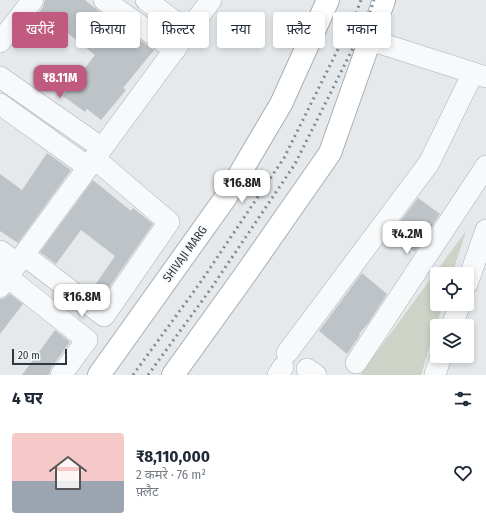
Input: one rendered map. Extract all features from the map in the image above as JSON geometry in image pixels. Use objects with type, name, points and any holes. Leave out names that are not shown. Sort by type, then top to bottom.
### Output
[{"type":"main road","name":"SHIVAJI MARG","points":[[99,375],[226,197],[281,104],[328,0]]},
{"type":"main road","points":[[380,12],[384,0]]},
{"type":"main road","points":[[173,375],[330,153],[367,48]]},
{"type":"street","points":[[0,42],[33,0]]},
{"type":"street","points":[[10,270],[175,50],[104,0]]},
{"type":"street","points":[[146,0],[162,12]]},
{"type":"street","points":[[202,12],[211,0]]},
{"type":"street","points":[[283,365],[429,163],[480,75],[391,47]]},
{"type":"street","points":[[0,77],[169,222],[61,375]]},
{"type":"street","points":[[0,104],[95,158]]},
{"type":"street","points":[[356,363],[486,166]]},
{"type":"street","points":[[473,267],[486,230]]},
{"type":"street","points":[[0,251],[10,270],[87,340]]},
{"type":"street","points":[[10,270],[104,316]]},
{"type":"street","points":[[435,375],[439,363]]},
{"type":"shaded area","points":[[466,231],[454,267],[440,267]]},
{"type":"shaded area","points":[[430,280],[430,311],[441,311],[438,319],[430,319],[430,346],[421,375],[360,375]]},
{"type":"building","points":[[45,0],[85,0],[100,12],[76,12],[76,40],[68,33],[68,12],[39,12],[43,7]]},
{"type":"building","points":[[140,40],[148,46],[148,48],[154,50],[123,88],[126,90],[101,120],[87,109],[85,112],[63,96],[95,55],[86,48],[140,48]]},
{"type":"building","points":[[47,153],[71,170],[18,243],[0,231],[0,174],[22,190]]},
{"type":"building","points":[[93,180],[131,211],[133,208],[153,224],[101,299],[91,291],[115,256],[81,230],[56,264],[40,252]]},
{"type":"building","points":[[418,198],[440,214],[415,252],[390,235]]},
{"type":"building","points":[[362,273],[387,294],[347,354],[319,331]]},
{"type":"building","points":[[10,294],[23,304],[0,334],[0,299],[5,298]]},
{"type":"building","points":[[55,330],[70,342],[51,368],[49,375],[22,375]]},
{"type":"railway","points":[[133,375],[200,283],[284,158],[356,13],[361,0]]},
{"type":"railway","points":[[148,375],[210,290],[295,164],[368,18],[374,0]]}]
